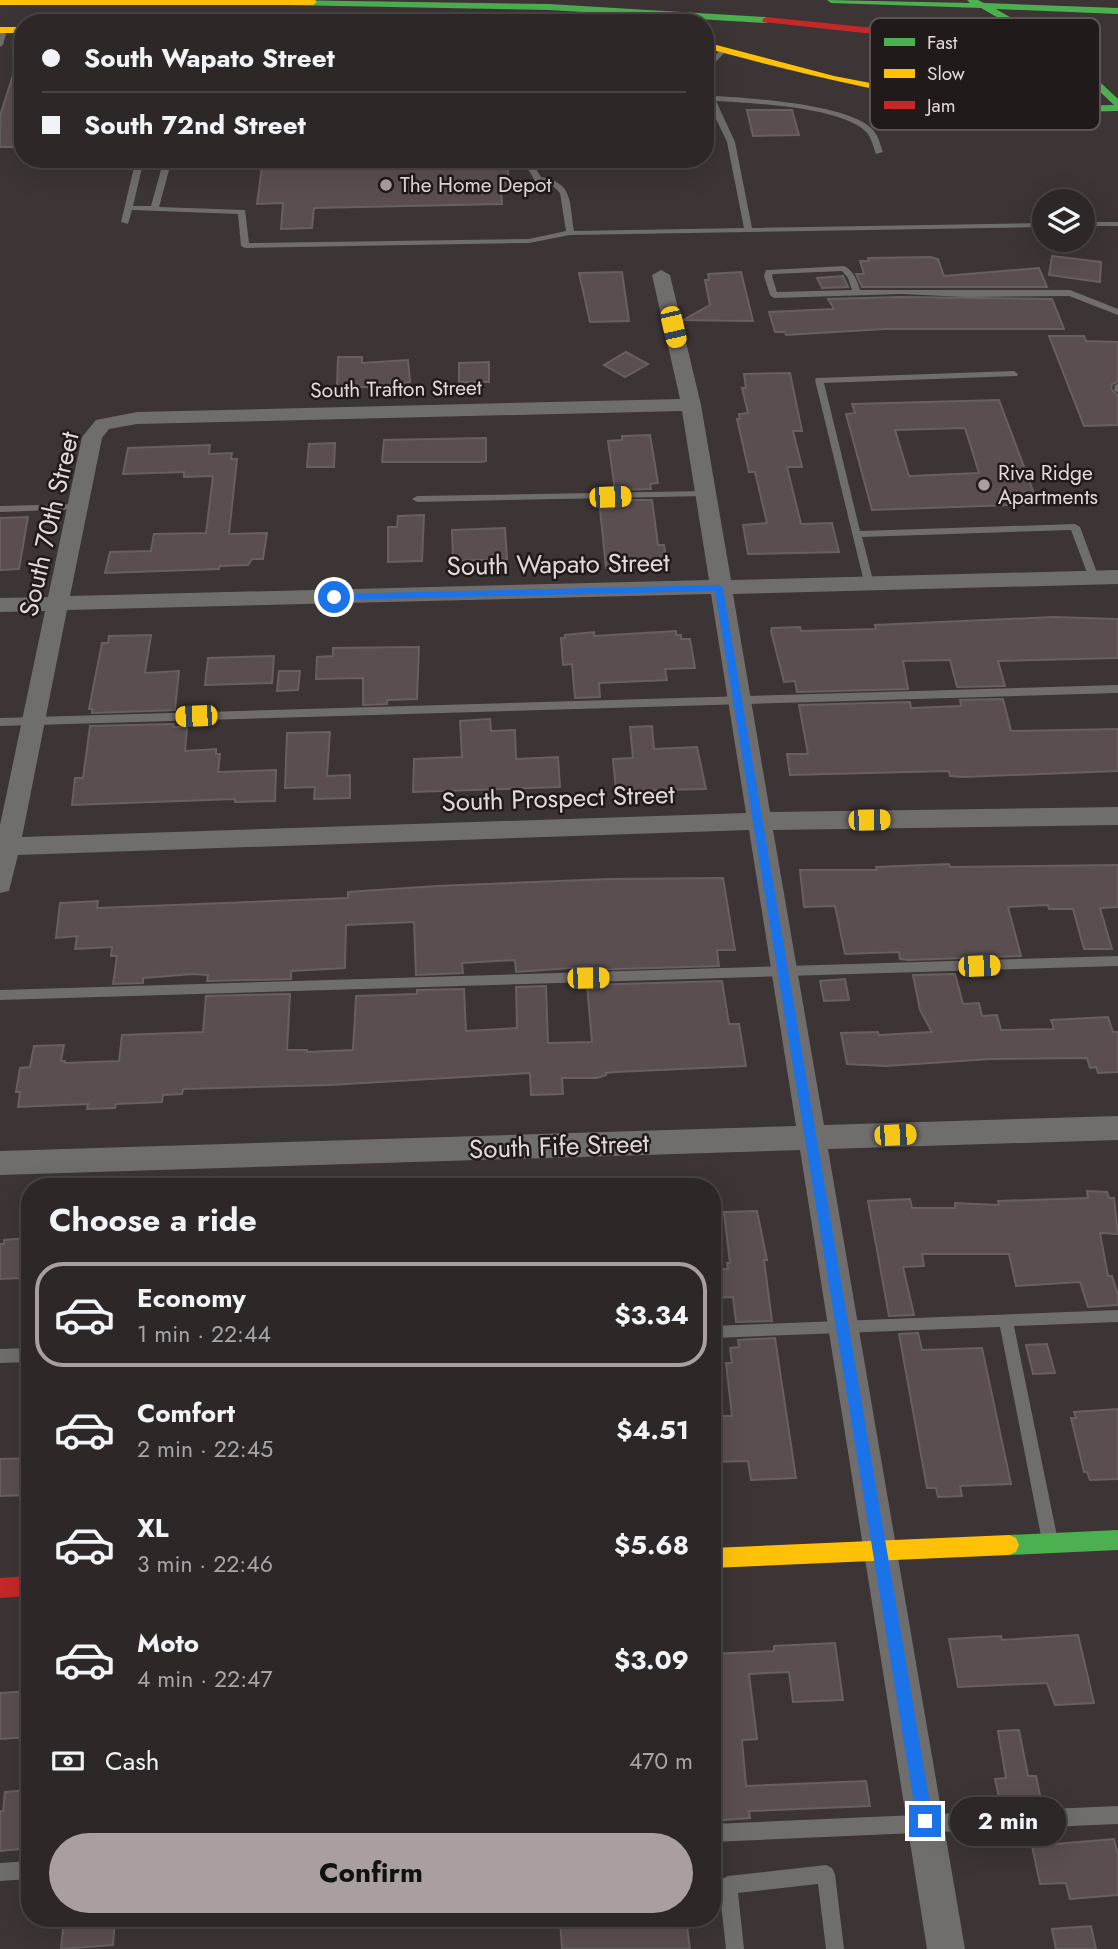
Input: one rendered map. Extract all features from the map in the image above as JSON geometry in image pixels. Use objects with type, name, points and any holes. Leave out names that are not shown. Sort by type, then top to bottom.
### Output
[{"type":"main road","points":[[0,2],[431,0]]},
{"type":"main road","points":[[831,0],[1118,11]]},
{"type":"main road","points":[[971,0],[1007,18]]},
{"type":"main road","points":[[287,2],[549,7],[707,14]]},
{"type":"main road","points":[[714,15],[870,30]]},
{"type":"main road","points":[[714,47],[803,72],[870,87]]},
{"type":"main road","points":[[1100,86],[1118,106]]},
{"type":"main road","points":[[1100,107],[1118,106]]},
{"type":"main road","points":[[721,1558],[1118,1541]]},
{"type":"main road","points":[[0,1588],[21,1587]]},
{"type":"street","points":[[660,275],[691,405],[719,588],[946,1949]]},
{"type":"street","name":"South Trafton Street","points":[[103,424],[137,418],[691,405]]},
{"type":"street","name":"South 70th Street","points":[[0,884],[4,847],[34,721],[92,438],[103,424]]},
{"type":"street","name":"South Wapato Street","points":[[0,604],[1118,577]]},
{"type":"street","name":"South Prospect Street","points":[[4,847],[758,821],[1118,816]]},
{"type":"street","name":"South Fife Street","points":[[0,1163],[1118,1128]]},
{"type":"lane","points":[[714,61],[724,50]]},
{"type":"lane","points":[[714,98],[763,102],[857,121],[871,131],[879,152]]},
{"type":"lane","points":[[714,106],[731,142],[748,229]]},
{"type":"lane","points":[[125,222],[138,168]]},
{"type":"lane","points":[[155,207],[166,168]]},
{"type":"lane","points":[[532,168],[538,179],[554,182],[564,192],[570,233]]},
{"type":"lane","points":[[129,208],[242,212],[246,246],[529,241],[570,233],[1032,225]]},
{"type":"lane","points":[[1095,224],[1118,223]]},
{"type":"lane","points":[[857,292],[852,278],[844,268],[769,272],[768,276],[774,295],[857,292],[1070,293],[1118,312]]},
{"type":"lane","points":[[869,584],[819,380],[1014,374]]},
{"type":"lane","points":[[417,499],[704,494]]},
{"type":"lane","points":[[0,509],[79,507]]},
{"type":"lane","points":[[856,534],[1075,527],[1094,578]]},
{"type":"lane","points":[[0,722],[1118,690]]},
{"type":"lane","points":[[0,995],[1118,961]]},
{"type":"lane","points":[[721,1332],[1118,1316]]},
{"type":"lane","points":[[1006,1321],[1050,1543]]},
{"type":"lane","points":[[0,1356],[21,1355]]},
{"type":"lane","points":[[721,1832],[925,1821],[1118,1815]]},
{"type":"lane","points":[[0,1872],[21,1871]]},
{"type":"lane","points":[[735,1949],[729,1885],[826,1874],[835,1949]]},
{"type":"building","points":[[14,72],[14,147],[0,147],[0,116]]},
{"type":"building","points":[[747,110],[792,110],[799,135],[753,136]]},
{"type":"building","name":"The Home Depot","points":[[262,168],[508,168],[509,191],[501,191],[502,204],[314,208],[312,228],[281,229],[283,203],[257,204]]},
{"type":"building","points":[[1052,256],[1101,262],[1100,282],[1049,275]]},
{"type":"building","points":[[868,258],[938,259],[944,276],[1039,268],[1047,287],[862,287],[856,274],[864,274],[860,261],[869,261]]},
{"type":"building","points":[[622,272],[629,321],[590,322],[579,273]]},
{"type":"building","points":[[741,272],[753,321],[683,320],[710,305],[705,280],[709,280],[708,274]]},
{"type":"building","points":[[843,276],[848,287],[822,288],[817,278]]},
{"type":"building","points":[[828,299],[1052,299],[1064,329],[885,329],[786,335],[785,332],[775,332],[769,312],[834,309]]},
{"type":"building","points":[[1049,336],[1084,336],[1086,341],[1118,342],[1118,382],[1112,384],[1111,389],[1118,396],[1118,425],[1084,426]]},
{"type":"building","points":[[626,352],[648,364],[625,377],[604,365]]},
{"type":"building","points":[[338,357],[362,357],[362,363],[408,360],[410,382],[401,383],[401,386],[337,388]]},
{"type":"building","points":[[489,362],[489,382],[459,382],[459,363]]},
{"type":"building","points":[[790,373],[802,431],[793,431],[802,467],[787,467],[801,524],[832,523],[839,552],[748,554],[743,525],[767,523],[755,472],[749,472],[737,419],[740,419],[739,414],[748,413],[742,388],[746,388],[744,374]]},
{"type":"building","points":[[999,400],[1038,504],[872,510],[846,414],[855,413],[852,404]],"holes":[[[965,428],[979,473],[909,476],[895,430]]]},
{"type":"building","points":[[650,435],[658,483],[650,484],[651,489],[615,490],[608,441],[622,440],[622,436]]},
{"type":"building","points":[[486,438],[486,461],[382,462],[384,440]]},
{"type":"building","points":[[335,443],[334,467],[307,467],[309,444]]},
{"type":"building","points":[[210,445],[209,454],[232,453],[231,459],[237,459],[229,534],[267,533],[263,559],[252,559],[248,565],[220,566],[219,569],[105,573],[110,552],[151,551],[154,534],[206,533],[213,476],[184,477],[184,472],[123,474],[128,448]]},
{"type":"building","points":[[652,500],[658,545],[664,545],[667,566],[606,568],[600,509],[612,509],[611,502]]},
{"type":"building","points":[[424,515],[422,561],[388,562],[388,527],[397,527],[398,516]]},
{"type":"building","points":[[28,517],[19,569],[0,570],[0,518]]},
{"type":"building","points":[[505,528],[507,559],[453,561],[452,530]]},
{"type":"building","points":[[1053,617],[1118,619],[1118,658],[998,661],[1005,686],[957,687],[950,660],[903,661],[908,689],[797,692],[795,681],[784,682],[771,631],[772,628],[800,627],[801,631],[876,629],[875,625]]},
{"type":"building","points":[[676,631],[676,635],[681,635],[681,639],[690,639],[695,668],[665,669],[667,680],[599,683],[600,697],[575,698],[572,664],[563,665],[561,638],[565,638],[565,635]]},
{"type":"building","points":[[151,635],[145,673],[179,671],[175,710],[92,713],[92,709],[89,709],[102,643],[108,643],[109,636]]},
{"type":"building","points":[[419,647],[417,699],[387,700],[387,704],[363,705],[363,678],[316,679],[317,657],[333,656],[333,648]]},
{"type":"building","points":[[274,656],[272,683],[205,685],[208,658]]},
{"type":"building","points":[[279,671],[300,671],[298,690],[277,691]]},
{"type":"building","points":[[1003,699],[1011,731],[1118,729],[1118,771],[962,777],[950,776],[949,771],[790,775],[787,754],[808,754],[799,705],[910,702],[911,708],[961,706],[960,700]]},
{"type":"building","points":[[490,719],[491,731],[515,730],[516,759],[558,757],[560,787],[413,792],[414,759],[462,757],[460,721]]},
{"type":"building","points":[[174,724],[173,727],[187,727],[185,751],[216,749],[216,754],[220,754],[218,772],[276,770],[275,801],[235,802],[235,799],[72,805],[75,778],[83,778],[90,726]]},
{"type":"building","points":[[652,726],[654,749],[697,747],[706,789],[616,791],[613,759],[633,758],[630,727]]},
{"type":"building","points":[[330,732],[327,776],[350,775],[350,798],[314,799],[315,787],[285,788],[287,733]]},
{"type":"building","points":[[949,864],[950,867],[1118,865],[1118,907],[1100,908],[1112,949],[1084,949],[1073,909],[1049,909],[1048,905],[1008,907],[1021,956],[909,960],[900,959],[899,952],[845,954],[835,906],[804,907],[800,870],[877,870],[876,867]]},
{"type":"building","points":[[723,878],[735,950],[717,950],[719,966],[586,970],[586,967],[516,972],[515,960],[462,963],[463,973],[416,975],[414,922],[346,925],[345,968],[291,971],[291,979],[207,981],[208,975],[193,974],[143,978],[143,983],[113,984],[117,956],[111,956],[112,947],[75,949],[77,936],[56,938],[60,903],[98,901],[97,908],[348,898],[348,892],[437,886],[609,879]]},
{"type":"building","points":[[955,974],[963,1004],[979,1003],[982,1016],[997,1015],[1001,1030],[1054,1029],[1051,1020],[1108,1017],[1113,1032],[1118,1032],[1118,1072],[1098,1073],[1096,1067],[1090,1068],[1087,1058],[991,1059],[886,1066],[847,1064],[841,1033],[878,1032],[879,1035],[932,1032],[920,1010],[913,975]]},
{"type":"building","points":[[845,979],[849,1000],[824,1001],[820,981]]},
{"type":"building","points":[[722,981],[729,1024],[739,1024],[746,1066],[616,1072],[597,1078],[562,1078],[563,1094],[531,1095],[530,1073],[330,1085],[183,1089],[182,1094],[163,1095],[162,1102],[116,1104],[115,1108],[87,1109],[88,1104],[18,1107],[20,1092],[16,1092],[20,1068],[30,1067],[34,1046],[64,1045],[61,1061],[65,1063],[119,1061],[122,1035],[203,1032],[206,996],[290,994],[287,1050],[307,1052],[353,1050],[356,996],[464,989],[466,1031],[517,1028],[516,987],[546,986],[548,1043],[592,1042],[587,985]]},
{"type":"building","points":[[1087,1191],[1107,1192],[1109,1198],[1114,1198],[1118,1234],[1100,1233],[1108,1276],[1112,1276],[1118,1305],[1088,1307],[1080,1282],[1016,1286],[1009,1254],[922,1254],[924,1266],[903,1267],[914,1315],[889,1316],[868,1201],[910,1199],[912,1208],[955,1208],[955,1203],[999,1205],[998,1201],[1088,1198]]},
{"type":"building","points":[[757,1211],[767,1260],[764,1260],[772,1321],[736,1322],[733,1297],[721,1298],[721,1269],[728,1269],[727,1263],[730,1263],[724,1212]]},
{"type":"building","points":[[21,1239],[21,1278],[0,1279],[0,1244],[4,1244],[4,1240]]},
{"type":"building","points":[[918,1333],[922,1350],[982,1348],[1011,1484],[960,1486],[962,1496],[938,1497],[936,1488],[927,1488],[899,1334]]},
{"type":"building","points":[[775,1338],[796,1478],[751,1480],[748,1461],[721,1462],[721,1416],[732,1416],[726,1363],[732,1363],[730,1348],[739,1347],[738,1340]]},
{"type":"building","points":[[1047,1344],[1055,1373],[1033,1374],[1026,1345]]},
{"type":"building","points":[[1118,1409],[1118,1479],[1090,1480],[1087,1472],[1084,1472],[1071,1418],[1076,1418],[1074,1412]]},
{"type":"building","points":[[21,1458],[21,1495],[0,1496],[0,1459]]},
{"type":"building","points":[[1078,1635],[1094,1703],[1055,1705],[1047,1683],[958,1687],[949,1639],[1001,1636],[1002,1640]]},
{"type":"building","points":[[835,1643],[843,1700],[793,1702],[789,1672],[749,1674],[757,1739],[742,1740],[746,1786],[866,1781],[870,1806],[749,1811],[750,1818],[721,1820],[721,1654],[774,1651],[774,1646]]},
{"type":"building","points":[[21,1692],[21,1738],[0,1739],[0,1693]]},
{"type":"building","points":[[1019,1730],[1028,1776],[1036,1776],[1042,1805],[1001,1807],[995,1779],[1006,1778],[998,1731]]},
{"type":"building","points":[[21,1791],[21,1849],[0,1851],[0,1811],[3,1811],[5,1792]]},
{"type":"building","points":[[1114,1839],[1118,1855],[1118,1895],[1070,1899],[1066,1883],[1040,1884],[1032,1846]]},
{"type":"building","points":[[1091,1926],[1096,1949],[1056,1949],[1052,1929]]},
{"type":"building","points":[[63,1927],[114,1927],[113,1945],[61,1949]]},
{"type":"building","points":[[561,1927],[687,1927],[690,1949],[562,1949]]},
{"type":"traffic: fast","points":[[831,0],[1118,11]]},
{"type":"traffic: fast","points":[[971,0],[1006,18]]},
{"type":"traffic: fast","points":[[287,2],[549,7],[666,14]]},
{"type":"traffic: fast","points":[[714,17],[766,20]]},
{"type":"traffic: fast","points":[[1100,85],[1118,104]]},
{"type":"traffic: fast","points":[[1100,108],[1118,108]]},
{"type":"traffic: fast","points":[[1009,1545],[1118,1540]]},
{"type":"traffic: slow","points":[[0,2],[313,2]]},
{"type":"traffic: slow","points":[[0,30],[14,30]]},
{"type":"traffic: slow","points":[[714,47],[870,86]]},
{"type":"traffic: slow","points":[[721,1558],[1009,1545]]},
{"type":"traffic: jam","points":[[766,20],[870,30]]},
{"type":"traffic: jam","points":[[0,1588],[21,1587]]},
{"type":"place","name":"The Home Depot","points":[[386,185]]},
{"type":"place","name":"Riva Ridge Apartments","points":[[984,485]]},
{"type":"route","points":[[334,597],[719,588],[925,1821]]}]
